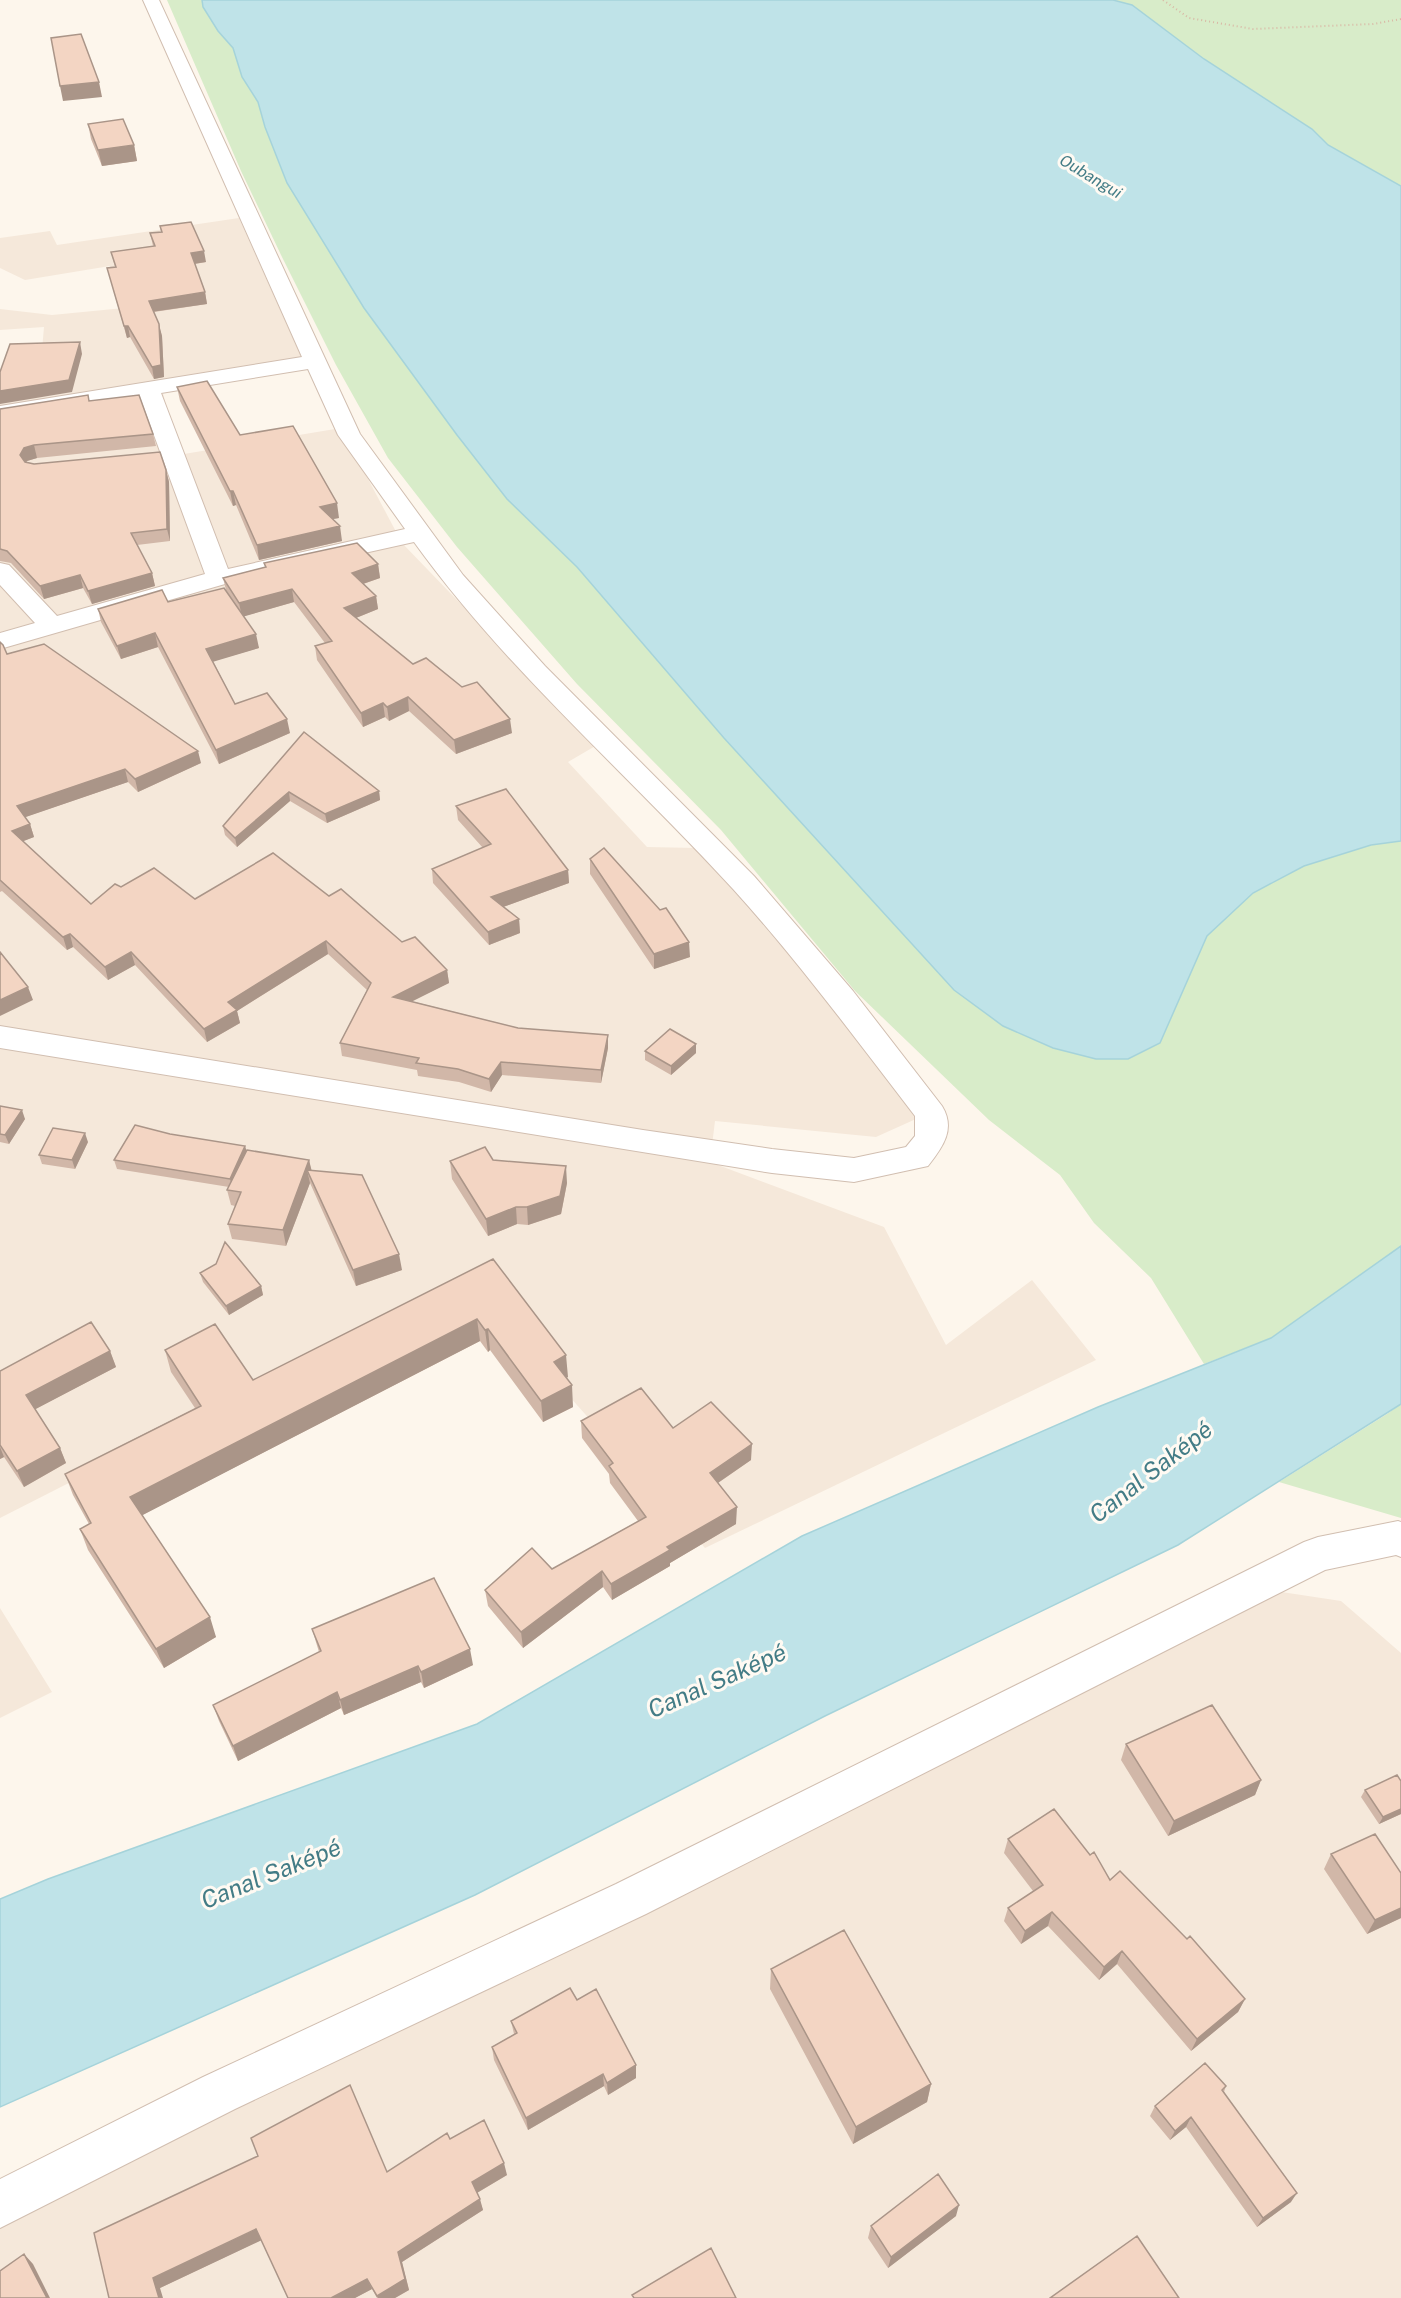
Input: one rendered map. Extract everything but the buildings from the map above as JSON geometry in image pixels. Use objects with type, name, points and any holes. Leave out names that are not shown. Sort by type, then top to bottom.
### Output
[{"type":"street","points":[[0,1037],[631,1140],[772,1161],[854,1170],[916,1157],[931,1139],[931,1114],[842,999],[744,884],[536,672],[454,580],[349,435],[151,0]]},
{"type":"street","points":[[0,413],[315,362]]},
{"type":"street","points":[[148,389],[161,455],[219,578]]},
{"type":"street","points":[[0,641],[219,578],[420,533]]},
{"type":"street","points":[[0,570],[52,626]]},
{"type":"street","points":[[0,2204],[219,2093],[631,1899],[1318,1554],[1398,1538],[1401,1540]]},
{"type":"path","points":[[1163,0],[1189,18],[1252,29],[1373,24],[1401,19]]},
{"type":"shaded area","points":[[239,218],[304,363],[161,385],[178,455],[341,428],[402,543],[597,745],[568,762],[647,847],[696,848],[927,1114],[876,1137],[715,1121],[710,1162],[884,1227],[946,1345],[1032,1280],[1096,1360],[705,1548],[466,1281],[0,1518],[0,378],[40,373],[44,327],[0,330],[0,309],[52,315],[124,308],[110,266],[25,280],[0,268],[0,238],[50,231],[57,245]]},
{"type":"shaded area","points":[[1275,1591],[1341,1601],[1401,1653],[1401,2298],[0,2298],[0,2223]]},
{"type":"shaded area","points":[[0,1608],[52,1692],[0,1718]]},
{"type":"green space","points":[[167,0],[202,0],[218,31],[233,48],[242,77],[258,102],[265,127],[287,183],[364,308],[507,499],[577,567],[724,738],[954,990],[1003,1026],[1053,1048],[1096,1059],[1128,1059],[1160,1043],[1207,936],[1253,893],[1304,866],[1371,845],[1401,841],[1401,1246],[1271,1338],[1204,1364],[1151,1278],[1094,1223],[1060,1175],[989,1120],[855,991],[721,830],[577,684],[457,547],[388,458],[336,365],[282,257],[241,171]]},
{"type":"green space","points":[[1113,0],[1401,0],[1401,186],[1328,145],[1312,129],[1204,59],[1132,5]]},
{"type":"green space","points":[[1401,1404],[1401,1518],[1279,1482],[1387,1414]]},
{"type":"water","name":"Oubangui","points":[[202,0],[1113,0],[1132,5],[1204,59],[1312,129],[1328,145],[1401,186],[1401,841],[1371,845],[1304,866],[1253,893],[1207,936],[1160,1043],[1128,1059],[1096,1059],[1053,1048],[1003,1026],[954,990],[724,738],[577,567],[507,499],[457,435],[364,308],[287,183],[265,127],[258,102],[242,77],[233,48],[218,31],[203,7]]},
{"type":"water","name":"Canal Saképé","points":[[1401,1246],[1401,1404],[1178,1545],[825,1716],[475,1895],[0,2107],[0,1899],[48,1879],[477,1724],[802,1536],[1098,1407],[1271,1338]]}]
